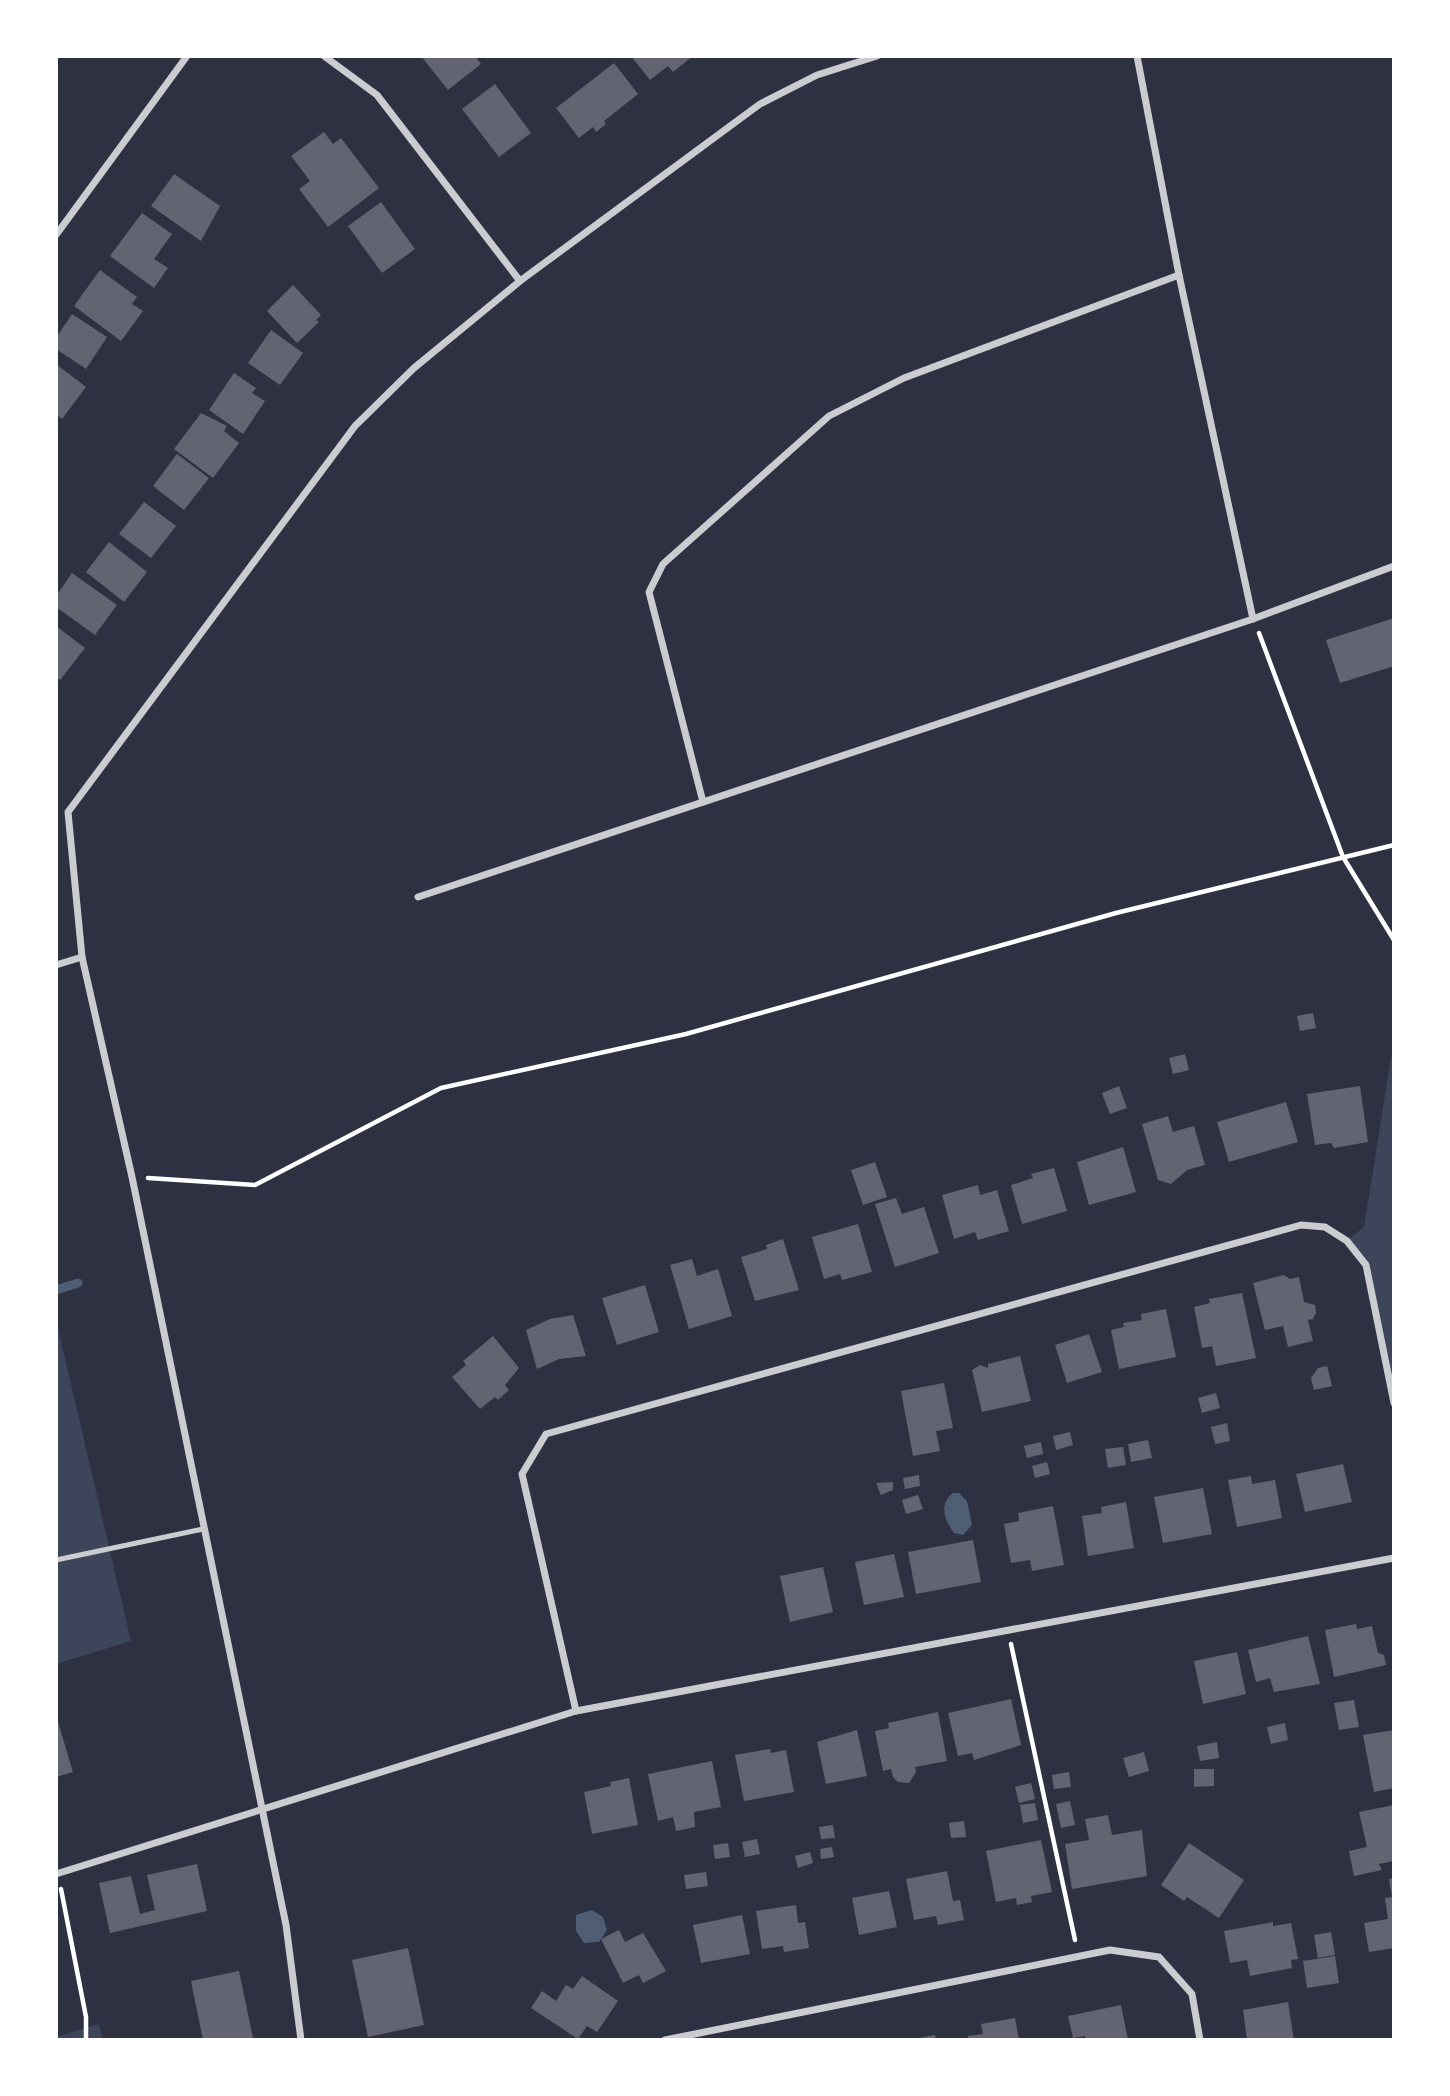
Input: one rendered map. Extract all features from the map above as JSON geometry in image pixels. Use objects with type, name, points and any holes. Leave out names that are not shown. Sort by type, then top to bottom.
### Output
[{"type":"street","points":[[56,235],[187,56]]},
{"type":"street","points":[[324,56],[377,95],[520,281]]},
{"type":"street","points":[[301,2040],[286,1925],[132,1177],[82,957],[68,812],[355,426],[414,368],[520,281],[760,104],[817,75],[877,56]]},
{"type":"street","points":[[1137,56],[1179,275],[1253,619]]},
{"type":"street","points":[[703,802],[649,593],[663,564],[829,416],[904,378],[1179,275]]},
{"type":"street","points":[[418,897],[1253,619],[1394,566]]},
{"type":"street","points":[[56,965],[82,957]]},
{"type":"street","points":[[576,1710],[522,1474],[546,1434],[1301,1225],[1325,1227],[1346,1241],[1366,1265],[1394,1403]]},
{"type":"street","points":[[57,1874],[576,1710],[1394,1558]]},
{"type":"street","points":[[665,2040],[1110,1950],[1159,1957],[1192,1994],[1200,2040]]},
{"type":"lane","points":[[56,1560],[203,1529]]},
{"type":"path","points":[[1253,619],[1343,857],[1394,940]]},
{"type":"path","points":[[132,1177],[255,1185],[441,1088],[686,1034],[1116,913],[1394,845]]},
{"type":"path","points":[[1008,1630],[1079,1956]]},
{"type":"path","points":[[57,1874],[86,2017],[86,2040]]},
{"type":"shaded area","points":[[1394,1039],[1394,1393],[1366,1265],[1347,1241],[1364,1227]]},
{"type":"shaded area","points":[[56,1320],[131,1641],[56,1664]]},
{"type":"shaded area","points":[[959,1493],[967,1501],[972,1525],[963,1535],[954,1533],[944,1513],[948,1497]]},
{"type":"shaded area","points":[[592,1910],[603,1917],[607,1930],[599,1942],[584,1943],[576,1931],[576,1915]]},
{"type":"shaded area","points":[[99,2024],[103,2040],[56,2040],[56,2037]]},
{"type":"building","points":[[421,56],[475,56],[481,64],[448,90]]},
{"type":"building","points":[[631,56],[693,56],[673,72],[668,66],[650,80]]},
{"type":"building","points":[[614,63],[638,94],[604,121],[606,124],[596,132],[593,127],[579,138],[556,108]]},
{"type":"building","points":[[495,84],[531,133],[499,157],[462,109]]},
{"type":"building","points":[[324,132],[333,144],[341,138],[379,188],[328,227],[299,189],[310,181],[291,156]]},
{"type":"building","points":[[174,174],[220,206],[201,241],[151,206]]},
{"type":"building","points":[[381,202],[415,249],[382,273],[348,226]]},
{"type":"building","points":[[142,213],[172,234],[154,259],[168,268],[154,288],[110,256]]},
{"type":"building","points":[[100,270],[137,297],[132,304],[143,311],[121,341],[74,306]]},
{"type":"building","points":[[293,285],[321,315],[316,320],[319,322],[297,343],[267,311]]},
{"type":"building","points":[[72,314],[107,337],[86,369],[56,349],[56,338]]},
{"type":"building","points":[[271,330],[303,353],[280,385],[248,363]]},
{"type":"building","points":[[56,364],[86,387],[62,419],[56,414]]},
{"type":"building","points":[[234,373],[256,388],[252,393],[265,401],[243,434],[209,410]]},
{"type":"building","points":[[201,413],[227,426],[224,431],[239,443],[213,478],[174,449]]},
{"type":"building","points":[[177,454],[209,478],[184,510],[153,486]]},
{"type":"building","points":[[144,502],[176,526],[151,558],[119,534]]},
{"type":"building","points":[[109,542],[147,572],[124,602],[86,572]]},
{"type":"building","points":[[72,573],[117,605],[95,635],[56,607],[56,596]]},
{"type":"building","points":[[1394,618],[1394,666],[1340,683],[1326,640]]},
{"type":"building","points":[[56,626],[85,648],[60,680],[56,677]]},
{"type":"building","points":[[1313,1013],[1316,1028],[1300,1031],[1297,1016]]},
{"type":"building","points":[[1185,1054],[1189,1070],[1173,1074],[1169,1058]]},
{"type":"building","points":[[1119,1086],[1127,1108],[1110,1114],[1102,1093]]},
{"type":"building","points":[[1360,1086],[1368,1142],[1334,1148],[1331,1143],[1315,1145],[1307,1094]]},
{"type":"building","points":[[1286,1102],[1298,1142],[1229,1162],[1217,1122]]},
{"type":"building","points":[[1168,1116],[1173,1132],[1194,1126],[1205,1165],[1187,1170],[1171,1184],[1158,1180],[1142,1124]]},
{"type":"building","points":[[1123,1147],[1136,1192],[1089,1205],[1077,1162]]},
{"type":"building","points":[[875,1162],[887,1197],[863,1205],[851,1170]]},
{"type":"building","points":[[1054,1168],[1067,1211],[1022,1224],[1011,1185],[1033,1178],[1031,1174]]},
{"type":"building","points":[[978,1185],[980,1195],[997,1190],[1009,1231],[978,1240],[975,1232],[954,1239],[942,1195]]},
{"type":"building","points":[[896,1198],[902,1214],[924,1207],[939,1253],[895,1267],[875,1204]]},
{"type":"building","points":[[858,1224],[872,1272],[842,1280],[840,1274],[824,1279],[812,1237]]},
{"type":"building","points":[[783,1239],[799,1290],[755,1301],[741,1257],[767,1249],[766,1245]]},
{"type":"building","points":[[692,1259],[697,1276],[718,1269],[732,1316],[689,1329],[670,1265]]},
{"type":"building","points":[[1284,1275],[1290,1279],[1299,1277],[1304,1302],[1315,1305],[1316,1313],[1313,1319],[1308,1320],[1313,1341],[1288,1347],[1283,1326],[1265,1330],[1253,1283]]},
{"type":"building","points":[[645,1285],[659,1332],[617,1345],[602,1298]]},
{"type":"building","points":[[1242,1293],[1256,1358],[1216,1366],[1212,1346],[1202,1348],[1194,1307],[1210,1303],[1209,1299]]},
{"type":"building","points":[[1166,1309],[1176,1357],[1119,1369],[1111,1330],[1124,1327],[1123,1323],[1142,1320],[1141,1314]]},
{"type":"building","points":[[573,1315],[586,1356],[559,1359],[537,1369],[526,1330],[550,1319]]},
{"type":"building","points":[[1089,1334],[1102,1372],[1067,1383],[1055,1345]]},
{"type":"building","points":[[493,1336],[519,1368],[505,1385],[509,1390],[498,1400],[495,1397],[480,1409],[452,1377],[466,1365],[463,1361]]},
{"type":"building","points":[[1020,1356],[1031,1401],[982,1412],[972,1370],[980,1365],[988,1368],[988,1364]]},
{"type":"building","points":[[1327,1366],[1332,1386],[1314,1390],[1311,1378],[1318,1368]]},
{"type":"building","points":[[944,1383],[953,1428],[936,1431],[940,1451],[913,1456],[901,1391]]},
{"type":"building","points":[[1216,1393],[1220,1408],[1202,1413],[1198,1398]]},
{"type":"building","points":[[1227,1423],[1230,1441],[1215,1444],[1211,1427]]},
{"type":"building","points":[[1070,1432],[1073,1445],[1056,1450],[1053,1436]]},
{"type":"building","points":[[1148,1440],[1152,1458],[1131,1462],[1128,1444]]},
{"type":"building","points":[[1041,1442],[1043,1454],[1027,1458],[1024,1446]]},
{"type":"building","points":[[1123,1447],[1126,1465],[1108,1468],[1105,1449]]},
{"type":"building","points":[[1047,1462],[1050,1474],[1035,1478],[1032,1466]]},
{"type":"building","points":[[1343,1464],[1352,1502],[1305,1512],[1296,1474]]},
{"type":"building","points":[[919,1475],[920,1486],[905,1489],[903,1478]]},
{"type":"building","points":[[1251,1476],[1252,1484],[1275,1480],[1282,1518],[1237,1527],[1228,1480]]},
{"type":"building","points":[[893,1482],[893,1490],[881,1495],[876,1483]]},
{"type":"building","points":[[1203,1488],[1212,1534],[1163,1543],[1154,1497]]},
{"type":"building","points":[[918,1495],[923,1509],[906,1514],[902,1500]]},
{"type":"building","points":[[1126,1502],[1134,1548],[1088,1556],[1082,1516],[1102,1513],[1101,1507]]},
{"type":"building","points":[[1053,1506],[1064,1565],[1032,1571],[1030,1560],[1011,1563],[1004,1524],[1019,1521],[1018,1513]]},
{"type":"building","points":[[973,1540],[981,1582],[916,1594],[908,1552]]},
{"type":"building","points":[[894,1554],[904,1597],[864,1605],[855,1562]]},
{"type":"building","points":[[823,1567],[833,1612],[790,1622],[780,1576]]},
{"type":"building","points":[[1356,1624],[1357,1629],[1372,1626],[1378,1653],[1384,1655],[1386,1665],[1334,1677],[1325,1630]]},
{"type":"building","points":[[1308,1636],[1320,1684],[1274,1692],[1270,1678],[1256,1682],[1248,1650]]},
{"type":"building","points":[[1237,1652],[1246,1694],[1203,1704],[1194,1661]]},
{"type":"building","points":[[1011,1699],[1021,1745],[974,1760],[972,1753],[958,1756],[948,1713]]},
{"type":"building","points":[[1354,1700],[1359,1727],[1339,1730],[1334,1703]]},
{"type":"building","points":[[938,1712],[947,1761],[915,1767],[916,1772],[909,1783],[898,1782],[891,1769],[883,1771],[875,1731],[889,1728],[888,1723]]},
{"type":"building","points":[[56,1715],[73,1772],[56,1777]]},
{"type":"building","points":[[1285,1723],[1288,1740],[1271,1744],[1267,1727]]},
{"type":"building","points":[[857,1730],[867,1776],[826,1784],[817,1742]]},
{"type":"building","points":[[1394,1730],[1394,1788],[1374,1792],[1363,1735]]},
{"type":"building","points":[[1217,1742],[1219,1758],[1200,1761],[1197,1746]]},
{"type":"building","points":[[770,1749],[771,1753],[786,1750],[794,1792],[744,1801],[735,1755]]},
{"type":"building","points":[[1144,1752],[1149,1771],[1129,1777],[1123,1758]]},
{"type":"building","points":[[712,1761],[721,1807],[694,1812],[695,1827],[676,1831],[673,1817],[658,1821],[648,1774]]},
{"type":"building","points":[[1194,1769],[1214,1769],[1214,1786],[1194,1787]]},
{"type":"building","points":[[1069,1772],[1071,1787],[1054,1789],[1052,1775]]},
{"type":"building","points":[[629,1778],[638,1825],[592,1834],[584,1792],[611,1786],[610,1782]]},
{"type":"building","points":[[1031,1783],[1035,1799],[1019,1803],[1015,1787]]},
{"type":"building","points":[[1070,1801],[1075,1825],[1061,1828],[1056,1804]]},
{"type":"building","points":[[1035,1803],[1038,1820],[1023,1823],[1020,1805]]},
{"type":"building","points":[[1394,1805],[1394,1861],[1379,1864],[1382,1870],[1354,1876],[1349,1851],[1367,1847],[1359,1812]]},
{"type":"building","points":[[1108,1815],[1112,1835],[1142,1830],[1147,1876],[1072,1889],[1065,1844],[1089,1840],[1085,1819]]},
{"type":"building","points":[[964,1821],[966,1837],[951,1838],[949,1823]]},
{"type":"building","points":[[833,1825],[835,1838],[821,1839],[819,1827]]},
{"type":"building","points":[[757,1839],[760,1854],[745,1857],[742,1842]]},
{"type":"building","points":[[1041,1840],[1052,1892],[1031,1896],[1032,1902],[1017,1905],[1016,1898],[996,1902],[986,1851]]},
{"type":"building","points":[[728,1843],[730,1857],[715,1859],[713,1845]]},
{"type":"building","points":[[1189,1843],[1244,1880],[1219,1918],[1187,1897],[1184,1901],[1161,1885]]},
{"type":"building","points":[[832,1847],[834,1857],[821,1859],[820,1849]]},
{"type":"building","points":[[810,1852],[813,1863],[798,1868],[795,1856]]},
{"type":"building","points":[[197,1864],[207,1911],[110,1933],[99,1883],[131,1876],[140,1914],[155,1910],[147,1875]]},
{"type":"building","points":[[947,1871],[953,1901],[960,1900],[964,1920],[938,1925],[936,1916],[914,1920],[906,1879]]},
{"type":"building","points":[[706,1872],[708,1886],[686,1889],[684,1875]]},
{"type":"building","points":[[1394,1878],[1394,1948],[1369,1952],[1364,1923],[1388,1919],[1385,1898],[1392,1897],[1389,1879]]},
{"type":"building","points":[[889,1891],[897,1927],[859,1935],[852,1898]]},
{"type":"building","points":[[796,1905],[798,1923],[805,1922],[809,1948],[784,1952],[783,1946],[762,1949],[756,1911]]},
{"type":"building","points":[[742,1915],[750,1954],[701,1963],[693,1925]]},
{"type":"building","points":[[1273,1922],[1273,1926],[1291,1923],[1298,1959],[1291,1960],[1292,1968],[1250,1976],[1247,1960],[1230,1963],[1224,1931]]},
{"type":"building","points":[[619,1930],[625,1942],[643,1933],[666,1971],[643,1983],[639,1975],[623,1983],[601,1939]]},
{"type":"building","points":[[1331,1932],[1335,1955],[1318,1958],[1314,1935]]},
{"type":"building","points":[[408,1948],[424,2025],[368,2037],[352,1960]]},
{"type":"building","points":[[1335,1956],[1339,1983],[1307,1988],[1303,1961]]},
{"type":"building","points":[[239,1971],[253,2038],[203,2040],[191,1981]]},
{"type":"building","points":[[582,1976],[618,2001],[597,2032],[587,2026],[578,2039],[531,2008],[542,1991],[556,2001],[566,1985],[573,1989]]},
{"type":"building","points":[[1288,2002],[1294,2040],[1247,2040],[1243,2010]]},
{"type":"building","points":[[1121,2005],[1128,2040],[1085,2040],[1085,2036],[1073,2038],[1068,2016]]},
{"type":"building","points":[[1015,2018],[1019,2040],[968,2040],[968,2036],[983,2034],[981,2024]]},
{"type":"building","points":[[935,2035],[936,2040],[914,2040],[914,2039]]},
{"type":"waterway","points":[[56,1290],[78,1283]]}]
